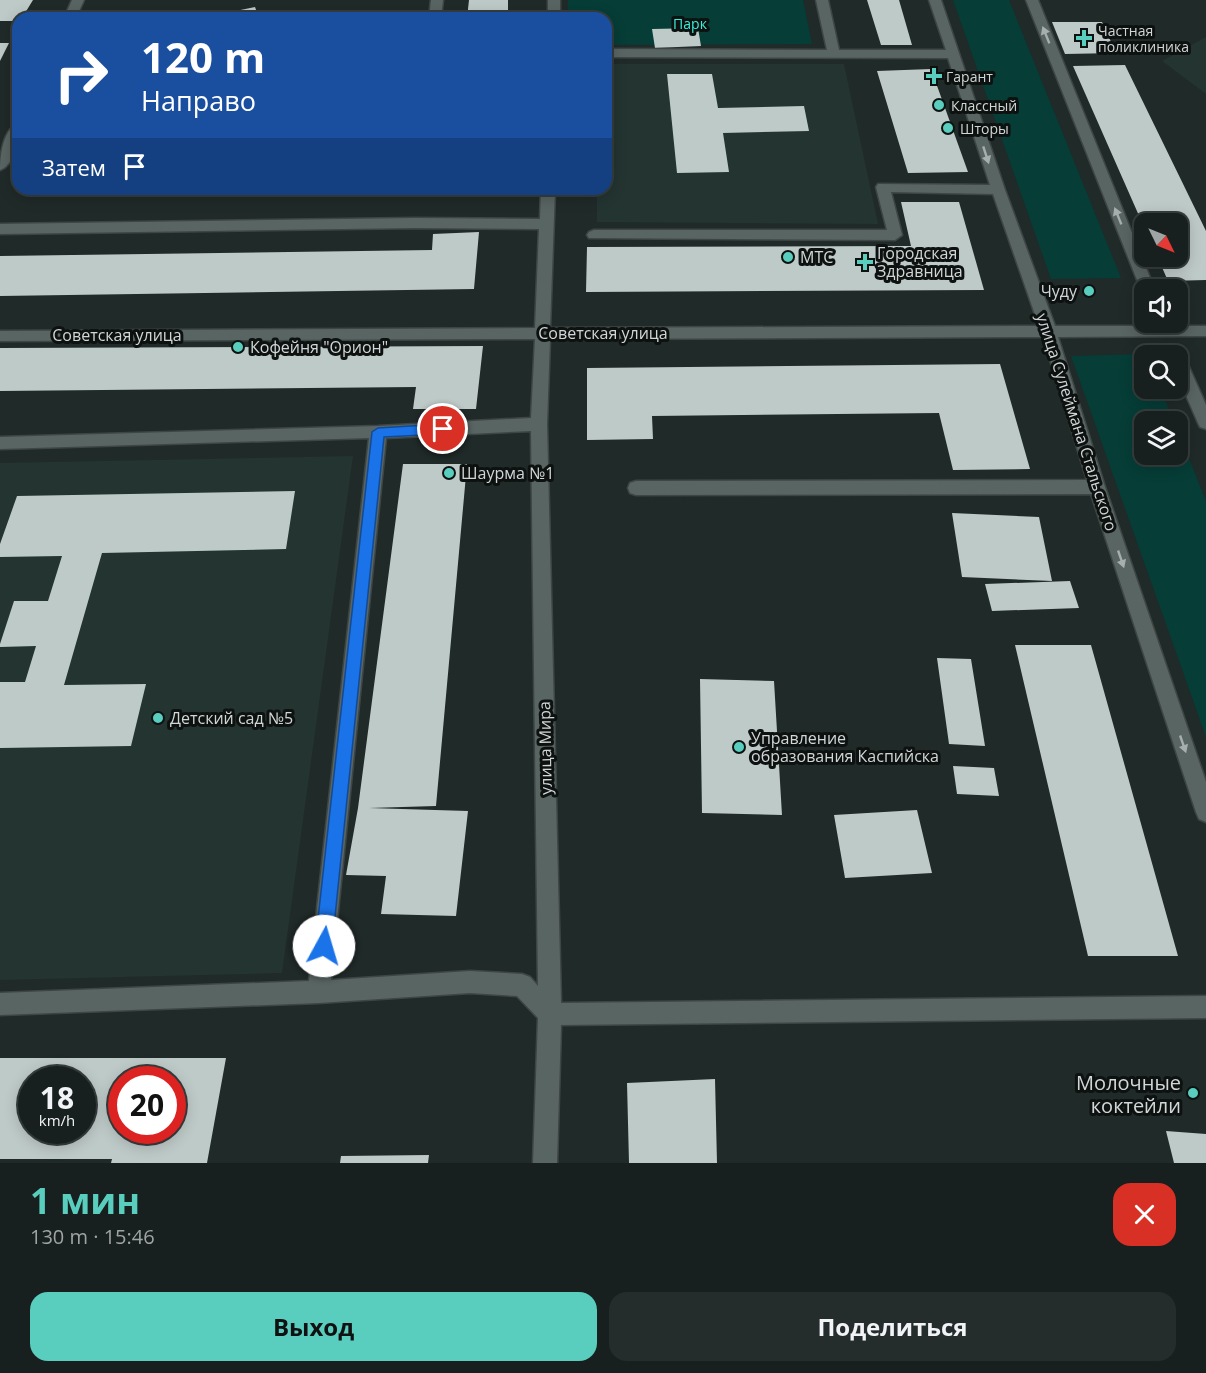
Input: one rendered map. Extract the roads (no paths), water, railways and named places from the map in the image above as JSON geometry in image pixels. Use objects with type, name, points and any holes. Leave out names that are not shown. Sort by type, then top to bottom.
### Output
[{"type":"street","points":[[822,0],[834,54]]},
{"type":"street","name":"улица Сулеймана Стальского","points":[[935,0],[998,190],[1049,332],[1097,487],[1206,812]]},
{"type":"street","points":[[1032,0],[1144,279]]},
{"type":"street","points":[[612,53],[953,54]]},
{"type":"street","points":[[0,166],[12,141]]},
{"type":"street","points":[[594,235],[895,235],[883,187],[998,190]]},
{"type":"street","name":"улица Мира","points":[[545,1163],[550,1014],[539,424],[549,195]]},
{"type":"street","points":[[0,229],[415,223],[547,224]]},
{"type":"street","name":"Советская улица","points":[[0,336],[1049,332],[1134,328]]},
{"type":"street","name":"Советская улица","points":[[1188,329],[1206,331]]},
{"type":"street","points":[[1188,383],[1206,423]]},
{"type":"street","points":[[0,443],[378,432],[539,424]]},
{"type":"street","points":[[319,992],[378,432]]},
{"type":"street","points":[[636,488],[1097,487]]},
{"type":"street","points":[[0,1004],[319,992],[470,982],[522,985],[550,1014],[1206,1007]]},
{"type":"place","name":"Частная поликлиника","points":[[1084,38]]},
{"type":"place","name":"Гарант","points":[[934,76]]},
{"type":"place","name":"Классный","points":[[939,105]]},
{"type":"place","name":"Шторы","points":[[948,128]]},
{"type":"place","name":"МТС","points":[[788,257]]},
{"type":"place","name":"Городская Здравница","points":[[865,262]]},
{"type":"place","name":"Чуду","points":[[1089,291]]},
{"type":"place","name":"Кофейня \"Орион\"","points":[[238,347]]},
{"type":"place","name":"Шаурма №1","points":[[449,473]]},
{"type":"place","name":"Детский сад №5","points":[[158,718]]},
{"type":"place","name":"Управление образования Каспийска","points":[[739,747]]},
{"type":"place","name":"Молочные коктейли","points":[[1193,1093]]},
{"type":"park label","name":"Парк","points":[[690,23]]}]
